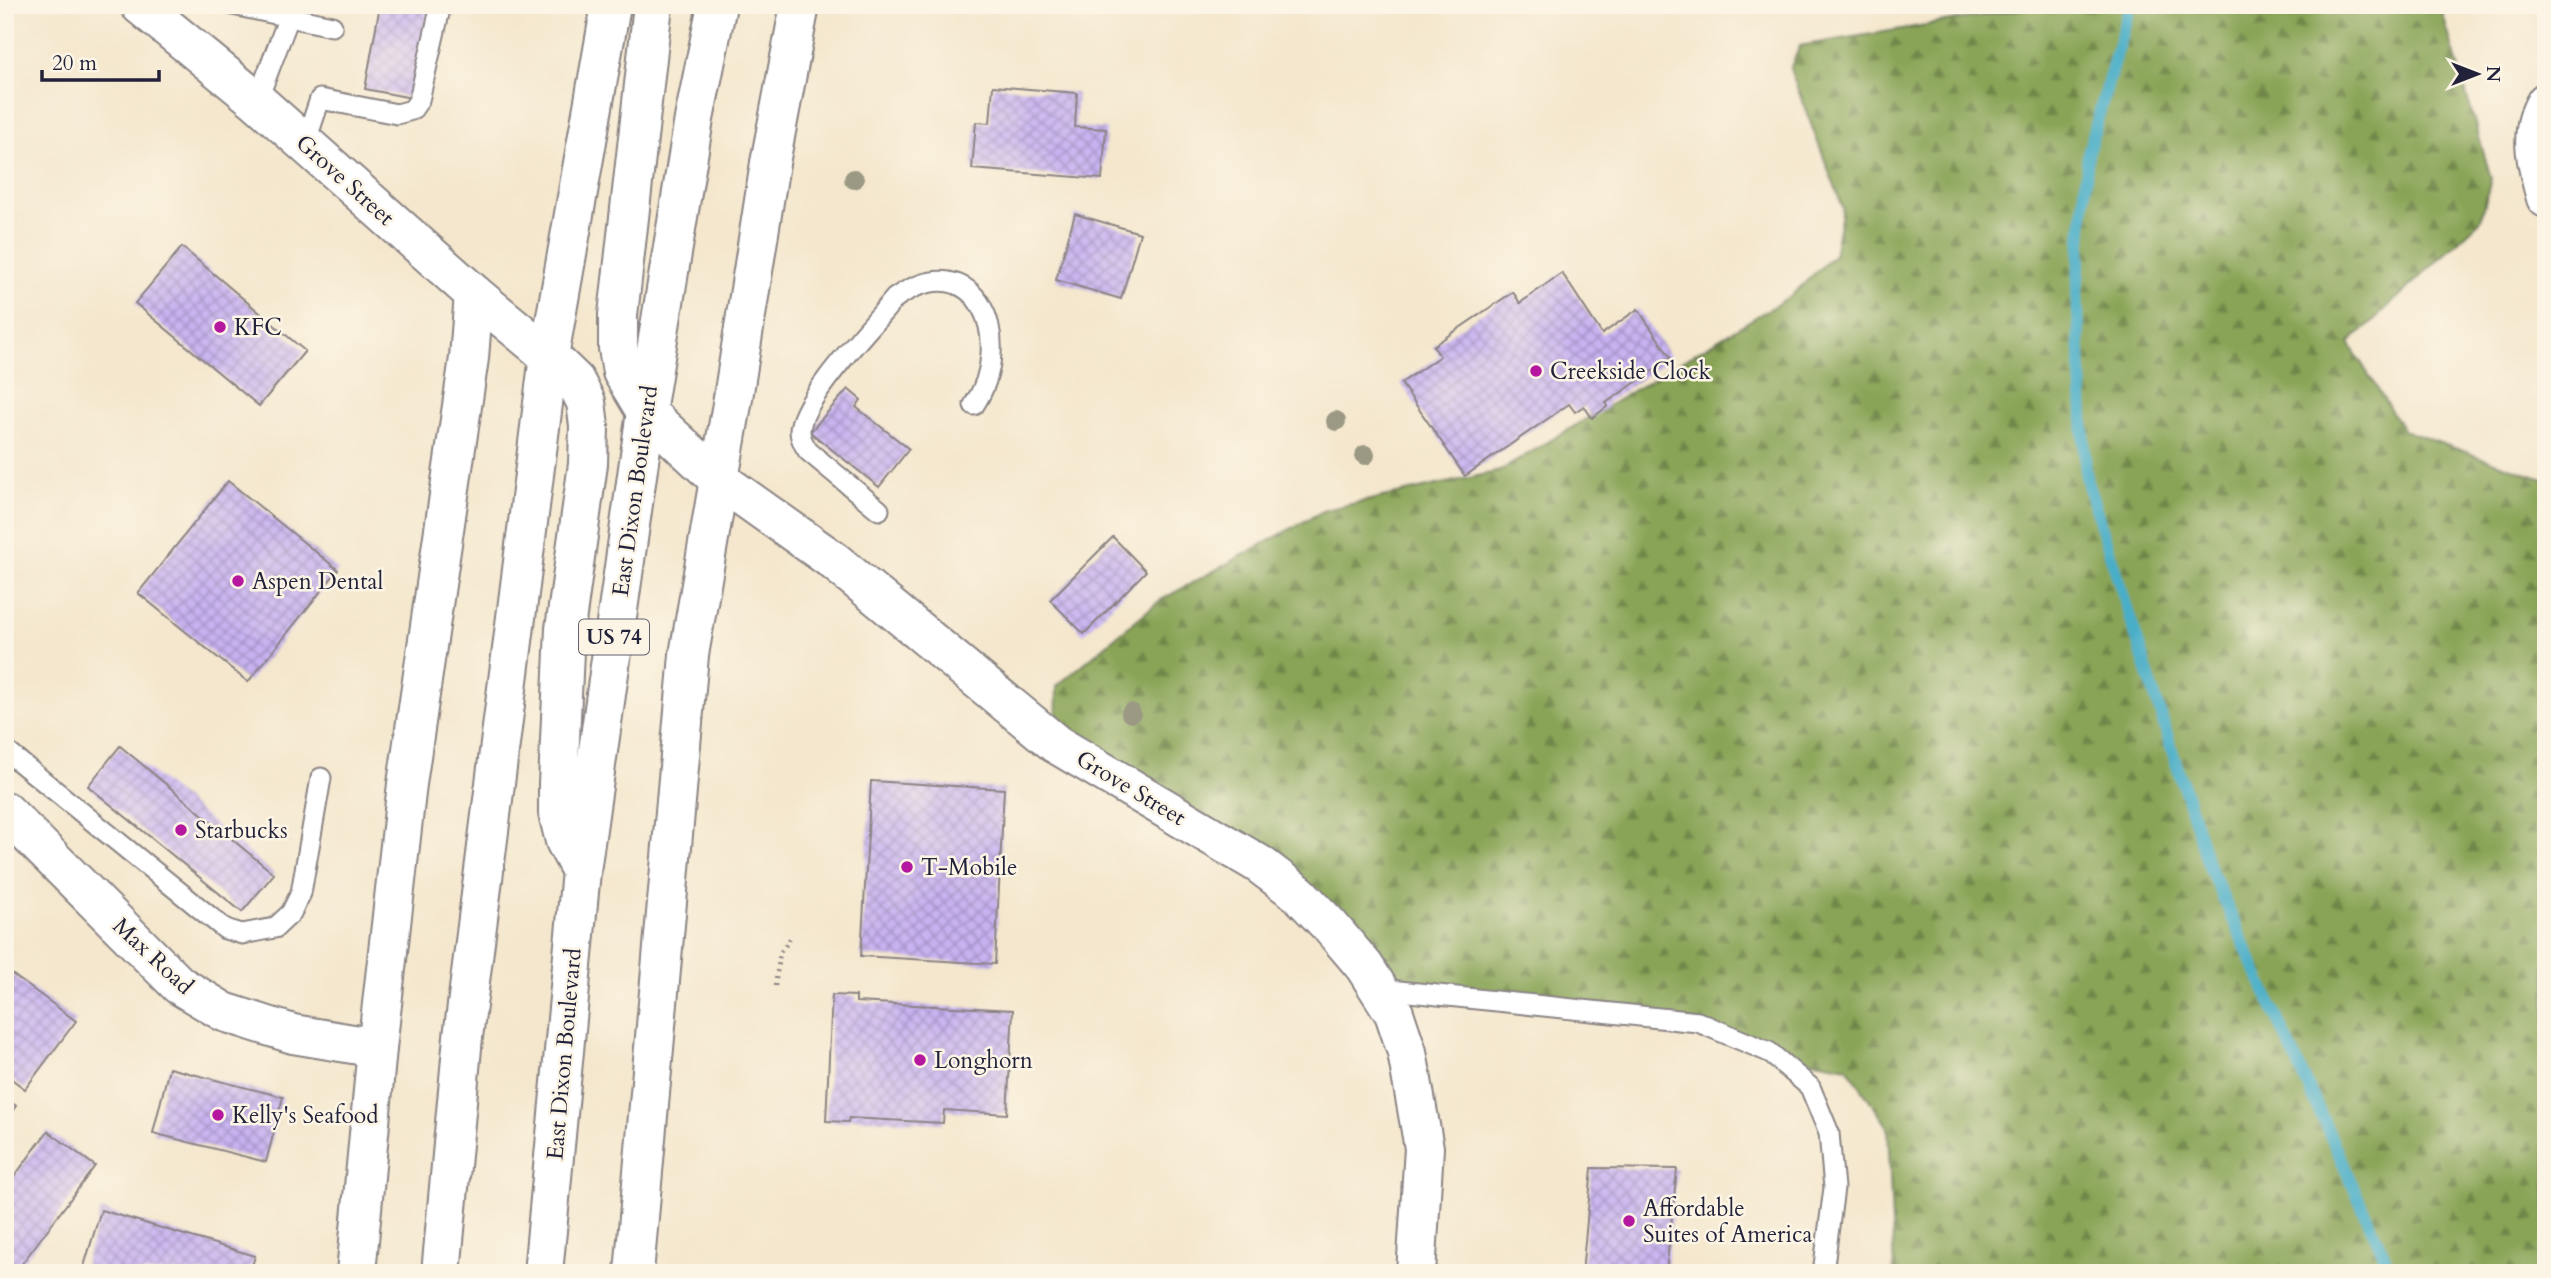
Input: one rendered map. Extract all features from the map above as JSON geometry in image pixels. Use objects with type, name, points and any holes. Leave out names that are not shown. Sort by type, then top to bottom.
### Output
[{"type":"main road","points":[[441,1273],[463,1037],[549,356],[611,5]]},
{"type":"main road","name":"Grove Street","points":[[653,5],[618,315],[618,348],[622,372],[646,412],[717,478],[834,561],[1056,744],[1259,864],[1299,894],[1330,926],[1364,966],[1394,1013],[1407,1052],[1424,1147],[1416,1273]]},
{"type":"main road","name":"East Dixon Boulevard","points":[[543,1273],[581,871],[646,412],[694,119],[717,5]]},
{"type":"main road","points":[[634,1273],[689,655],[770,163],[800,5]]},
{"type":"main road","name":"Grove Street","points":[[160,12],[305,144],[549,356],[575,382],[586,402],[589,426],[588,464],[565,629],[558,784],[558,813],[565,841],[581,871]]},
{"type":"main road","points":[[2546,102],[2535,131],[2535,154],[2546,198]]},
{"type":"main road","points":[[356,1273],[377,1048],[407,784],[469,358],[474,293]]},
{"type":"main road","name":"Max Road","points":[[5,811],[178,985],[224,1012],[247,1020],[293,1034],[377,1048]]},
{"type":"lane","points":[[233,5],[332,26]]},
{"type":"lane","points":[[305,144],[320,99],[397,114],[412,110],[419,100],[441,5]]},
{"type":"lane","points":[[257,101],[289,17]]},
{"type":"lane","points":[[879,510],[808,451],[800,430],[804,415],[816,394],[895,298],[911,287],[925,281],[942,279],[956,284],[979,300],[987,315],[991,340],[989,372],[983,392],[974,405]]},
{"type":"lane","points":[[5,750],[225,929],[243,934],[275,928],[291,913],[301,893],[321,778]]},
{"type":"lane","points":[[1379,989],[1698,1022],[1769,1052],[1810,1087],[1829,1133],[1834,1188],[1823,1273]]},
{"type":"path","points":[[775,986],[780,953],[792,936]]},
{"type":"green space","points":[[2046,5],[2440,5],[2491,178],[2481,220],[2349,343],[2403,430],[2546,480],[2546,1273],[1894,1273],[1888,1127],[1847,1067],[1769,1052],[1698,1022],[1379,989],[1330,926],[1056,744],[1057,686],[1159,601],[1325,510],[1500,471],[1792,295],[1834,255],[1843,208],[1790,69],[1800,46]]},
{"type":"building","points":[[380,5],[430,5],[412,98],[365,89]]},
{"type":"building","points":[[993,86],[1077,93],[1075,127],[1106,129],[1102,179],[972,169],[976,122],[990,123]]},
{"type":"building","points":[[1075,214],[1140,233],[1121,299],[1056,280]]},
{"type":"building","name":"KFC","points":[[182,247],[305,351],[259,406],[135,303]]},
{"type":"building","name":"Creekside Clock","points":[[1562,273],[1602,334],[1638,309],[1671,358],[1606,403],[1608,406],[1592,418],[1584,406],[1575,412],[1569,404],[1465,476],[1401,383],[1440,356],[1433,346],[1513,292],[1520,303]]},
{"type":"building","points":[[848,389],[861,400],[856,407],[909,449],[879,487],[810,432]]},
{"type":"building","name":"Aspen Dental","points":[[228,481],[338,570],[248,682],[138,593]]},
{"type":"building","points":[[1113,537],[1146,571],[1084,634],[1050,600]]},
{"type":"building","name":"Starbucks","points":[[120,746],[274,874],[242,912],[88,786]]},
{"type":"building","points":[[871,781],[1004,789],[995,964],[861,956]]},
{"type":"building","points":[[5,969],[76,1021],[25,1089],[5,1074]]},
{"type":"building","name":"Longhorn","points":[[832,995],[856,996],[856,1002],[1013,1010],[1007,1114],[944,1110],[943,1123],[849,1118],[848,1122],[826,1121]]},
{"type":"building","name":"Kelly's Seafood","points":[[169,1068],[283,1097],[266,1162],[153,1133]]},
{"type":"building","points":[[5,1097],[16,1106],[5,1120]]},
{"type":"building","points":[[48,1131],[95,1166],[18,1269],[5,1260],[5,1189]]},
{"type":"building","name":"Affordable Suites of America","points":[[1592,1168],[1677,1169],[1666,1273],[1582,1273]]},
{"type":"building","points":[[101,1210],[255,1256],[250,1273],[82,1273]]},
{"type":"waterway","points":[[2130,5],[2088,153],[2077,292],[2086,478],[2208,864],[2392,1273]]},
{"type":"place","name":"KFC","points":[[220,327]]},
{"type":"place","name":"Creekside Clock","points":[[1536,371]]},
{"type":"place","name":"Aspen Dental","points":[[238,581]]},
{"type":"place","name":"Starbucks","points":[[181,830]]},
{"type":"place","name":"T-Mobile","points":[[907,867]]},
{"type":"place","name":"Longhorn","points":[[920,1060]]},
{"type":"place","name":"Kelly's Seafood","points":[[218,1115]]},
{"type":"place","name":"Affordable Suites of America","points":[[1629,1221]]}]
